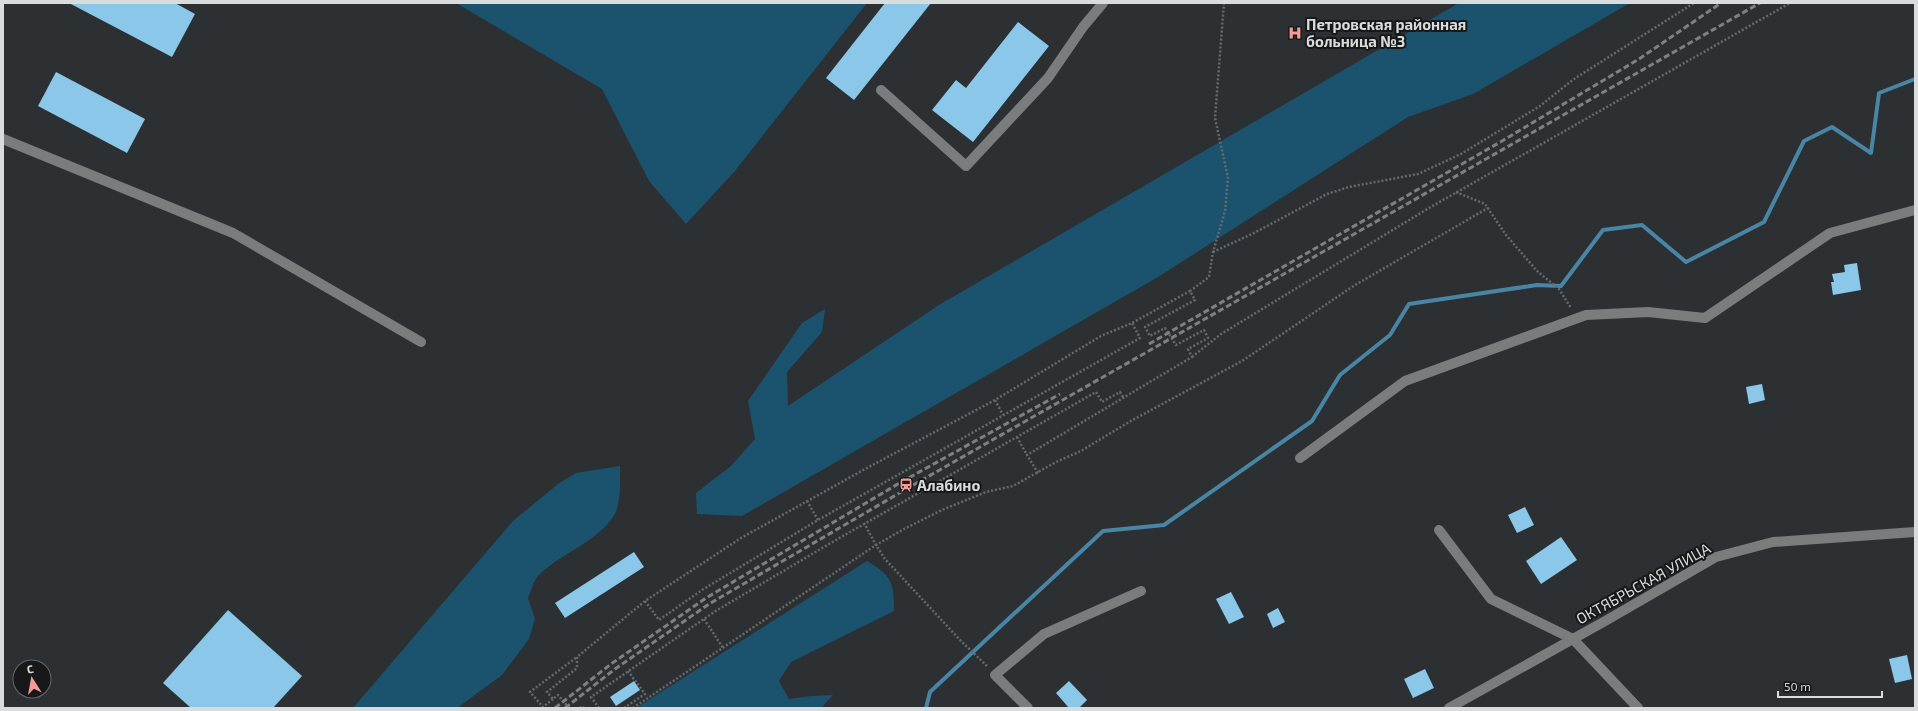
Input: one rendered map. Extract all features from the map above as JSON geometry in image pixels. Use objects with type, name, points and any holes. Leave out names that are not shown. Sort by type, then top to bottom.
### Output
[{"type":"street","points":[[880,90],[966,166],[1048,78],[1083,27],[1102,3]]},
{"type":"street","points":[[3,139],[233,233],[421,342]]},
{"type":"street","points":[[1300,458],[1405,382],[1586,314],[1648,312],[1705,318],[1830,233],[1915,210]]},
{"type":"street","points":[[1439,530],[1491,599],[1573,640],[1638,708]]},
{"type":"street","name":"ОКТЯБРЬСКАЯ УЛИЦА","points":[[1449,708],[1573,640],[1716,557],[1774,542],[1915,532]]},
{"type":"street","points":[[1028,708],[995,675],[1044,634],[1141,591]]},
{"type":"path","points":[[569,708],[558,695],[543,707],[530,692],[645,601],[741,538],[995,400],[1101,336],[1132,322],[1190,291],[1209,277],[1213,252],[1225,211],[1228,178],[1215,118],[1224,3]]},
{"type":"path","points":[[1213,252],[1254,233],[1327,194],[1418,174],[1461,154],[1540,106],[1574,79],[1694,3]]},
{"type":"path","points":[[1027,455],[1192,356],[1221,334],[1456,192],[1790,3]]},
{"type":"path","points":[[1456,192],[1485,204],[1506,235],[1537,271],[1559,289],[1569,307],[1586,314]]},
{"type":"path","points":[[633,708],[876,545],[942,510],[986,492],[1013,486],[1056,462],[1081,451],[1148,412],[1242,361],[1355,286],[1488,208]]},
{"type":"path","points":[[1190,291],[1195,300],[1145,327],[1150,336],[1165,328],[1176,345],[1204,330],[1208,338],[1188,349],[1192,356]]},
{"type":"path","points":[[645,601],[659,620],[702,590],[818,520],[1140,338],[1132,322]]},
{"type":"path","points":[[599,708],[591,696],[704,619],[864,523],[1096,392],[1102,402],[1120,392],[1123,397]]},
{"type":"path","points":[[995,400],[1003,415]]},
{"type":"path","points":[[1017,437],[1038,473]]},
{"type":"path","points":[[807,501],[818,520]]},
{"type":"path","points":[[864,523],[885,559],[960,640],[982,661]]},
{"type":"path","points":[[704,619],[723,648]]},
{"type":"path","points":[[553,699],[547,692],[577,668],[577,656]]},
{"type":"path","points":[[624,708],[645,694],[628,671]]},
{"type":"path","points":[[580,708],[582,706],[584,708]]},
{"type":"shaded area","points":[[456,3],[867,3],[734,172],[686,224],[649,181],[602,89]]},
{"type":"shaded area","points":[[1459,3],[1630,3],[1473,94],[1408,117],[1158,277],[742,516],[697,514],[696,493],[731,466],[755,439],[748,401],[802,323],[825,309],[822,332],[787,372],[788,406],[939,305]]},
{"type":"shaded area","points":[[620,466],[619,498],[617,509],[612,519],[593,537],[557,560],[536,578],[528,598],[535,619],[529,639],[502,675],[457,708],[353,708],[513,521],[558,484],[576,473]]},
{"type":"shaded area","points":[[867,561],[882,571],[890,581],[893,593],[894,611],[791,662],[779,681],[789,699],[833,695],[821,708],[636,708]]},
{"type":"building","points":[[69,3],[175,3],[195,14],[172,57]]},
{"type":"building","points":[[885,3],[931,3],[854,100],[826,78]]},
{"type":"building","points":[[1018,22],[1049,46],[973,142],[932,110],[956,80],[966,88]]},
{"type":"building","points":[[56,72],[145,119],[127,153],[38,106]]},
{"type":"building","points":[[1857,263],[1861,290],[1833,295],[1831,282],[1834,282],[1832,274],[1845,272],[1844,265]]},
{"type":"building","points":[[1762,384],[1765,400],[1749,404],[1746,387]]},
{"type":"building","points":[[1525,507],[1534,525],[1517,533],[1508,515]]},
{"type":"building","points":[[1561,537],[1577,560],[1541,584],[1526,561]]},
{"type":"building","points":[[634,552],[644,567],[565,618],[555,603]]},
{"type":"building","points":[[1231,592],[1244,617],[1229,624],[1216,599]]},
{"type":"building","points":[[1278,608],[1285,622],[1273,628],[1267,614]]},
{"type":"building","points":[[228,610],[302,676],[273,708],[191,708],[163,683]]},
{"type":"building","points":[[1907,655],[1912,679],[1895,683],[1889,659]]},
{"type":"building","points":[[1425,669],[1434,688],[1413,698],[1404,679]]},
{"type":"building","points":[[634,681],[640,690],[616,706],[610,697]]},
{"type":"building","points":[[1069,681],[1087,700],[1079,708],[1069,708],[1056,693]]},
{"type":"waterway","points":[[926,708],[930,692],[1103,531],[1164,525],[1312,421],[1340,375],[1390,335],[1409,304],[1537,285],[1561,286],[1603,230],[1642,225],[1686,262],[1764,222],[1804,141],[1832,127],[1871,153],[1879,93],[1915,79]]},
{"type":"railway","points":[[1149,344],[1502,141],[1639,59],[1721,3]]},
{"type":"railway","points":[[565,708],[615,669],[709,604],[908,488],[1760,3]]},
{"type":"railway","points":[[555,708],[611,664],[706,598],[903,481],[1060,394]]},
{"type":"place","name":"Петровская районная больница №3","points":[[1295,33]]},
{"type":"place","name":"Алабино","points":[[906,485]]}]
